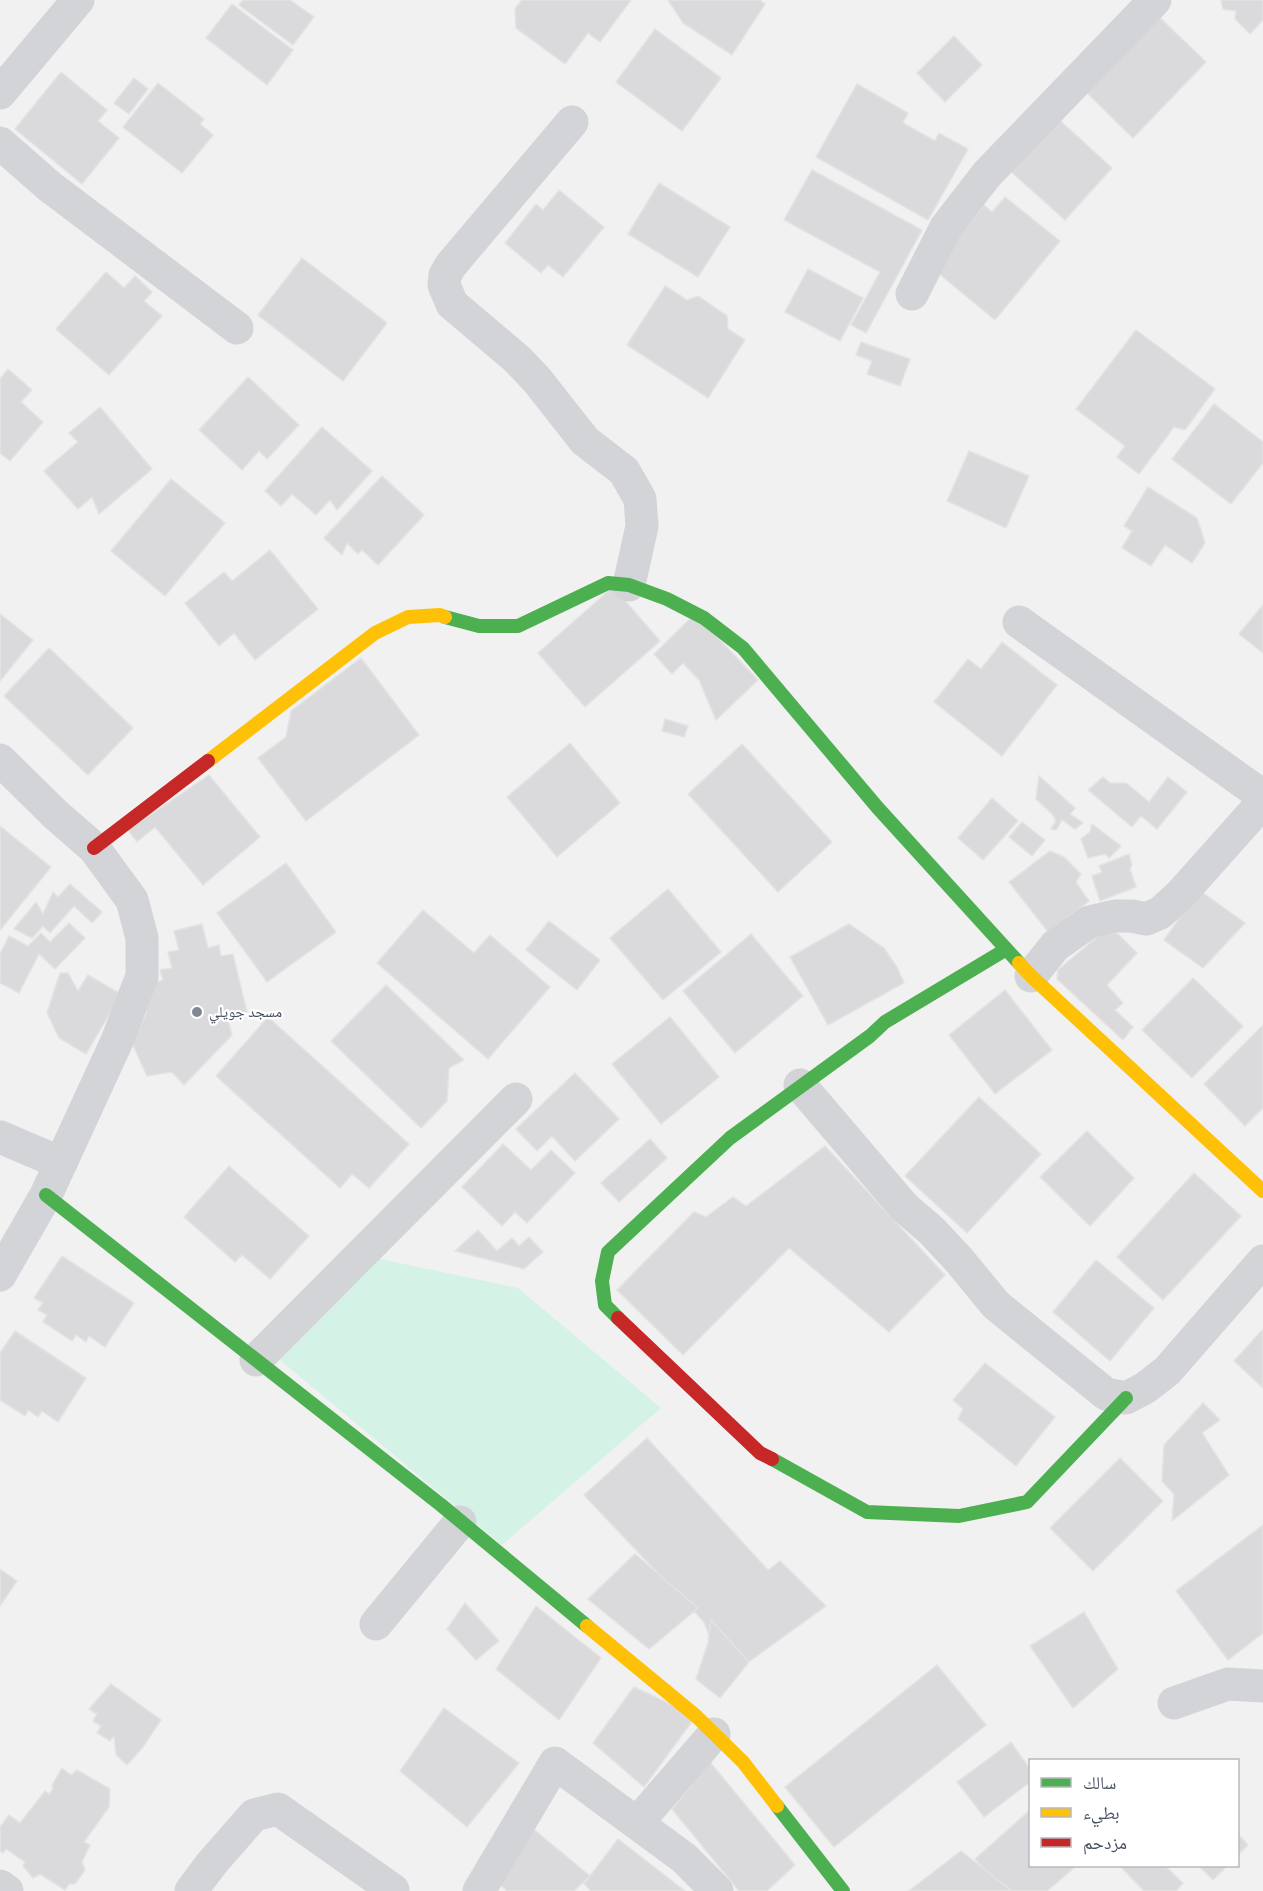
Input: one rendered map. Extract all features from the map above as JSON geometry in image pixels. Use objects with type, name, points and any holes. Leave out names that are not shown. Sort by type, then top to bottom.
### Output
[{"type":"street","points":[[0,93],[78,0]]},
{"type":"street","points":[[912,294],[946,227],[987,174],[1155,0]]},
{"type":"street","points":[[572,122],[452,265],[445,275],[444,285],[452,304],[517,359],[537,380],[585,441],[624,471],[640,499],[642,526],[629,585]]},
{"type":"street","points":[[0,143],[50,186],[237,328]]},
{"type":"street","points":[[94,848],[375,633],[408,617],[440,615],[480,626],[518,626],[608,584],[629,585],[667,599],[704,618],[743,648],[877,807],[1005,950],[1263,1191]]},
{"type":"street","points":[[1019,622],[1263,796]]},
{"type":"street","points":[[0,760],[55,814],[94,848],[132,900],[142,938],[142,976],[117,1041],[46,1195],[0,1275]]},
{"type":"street","points":[[1031,976],[1054,946],[1089,922],[1115,916],[1146,919],[1160,913],[1180,895],[1263,802]]},
{"type":"street","points":[[1005,950],[893,1017],[730,1138],[608,1252],[602,1281],[605,1305],[760,1453],[867,1512],[959,1516],[1027,1502],[1126,1398],[1145,1388],[1167,1371],[1263,1261]]},
{"type":"street","points":[[800,1085],[904,1207],[932,1231],[996,1305],[1106,1394],[1126,1398]]},
{"type":"street","points":[[256,1360],[516,1099]]},
{"type":"street","points":[[0,1137],[61,1163]]},
{"type":"street","points":[[46,1195],[432,1497],[696,1716],[743,1762],[843,1891]]},
{"type":"street","points":[[376,1624],[460,1522]]},
{"type":"street","points":[[1174,1703],[1228,1684],[1263,1686]]},
{"type":"street","points":[[637,1823],[714,1734]]},
{"type":"street","points":[[479,1891],[555,1763],[684,1858],[717,1891]]},
{"type":"street","points":[[191,1891],[254,1815],[278,1809],[393,1890]]},
{"type":"street","points":[[0,1886],[7,1891]]},
{"type":"green space","points":[[371,1257],[518,1288],[661,1408],[502,1545],[275,1356]]},
{"type":"building","points":[[243,0],[290,0],[314,17],[293,45],[239,5]]},
{"type":"building","points":[[522,0],[631,0],[600,42],[588,33],[565,64],[516,28],[515,9]]},
{"type":"building","points":[[668,0],[760,0],[765,4],[732,55],[683,23]]},
{"type":"building","points":[[1221,0],[1263,0],[1263,20],[1250,34],[1235,19],[1236,11],[1223,9]]},
{"type":"building","points":[[232,4],[293,50],[267,85],[206,38]]},
{"type":"building","points":[[1157,15],[1206,62],[1133,138],[1084,90]]},
{"type":"building","points":[[655,29],[721,78],[682,131],[616,82]]},
{"type":"building","points":[[954,36],[982,65],[945,102],[917,73]]},
{"type":"building","points":[[61,72],[107,110],[98,121],[119,138],[82,184],[15,129]]},
{"type":"building","points":[[134,78],[148,89],[129,114],[114,103]]},
{"type":"building","points":[[158,83],[204,119],[200,124],[213,135],[182,173],[123,127]]},
{"type":"building","points":[[857,84],[908,113],[903,123],[935,141],[939,133],[968,149],[928,220],[816,157]]},
{"type":"building","points":[[1056,117],[1112,168],[1065,220],[1008,169]]},
{"type":"building","points":[[812,170],[922,230],[866,333],[851,325],[880,272],[784,220]]},
{"type":"building","points":[[659,183],[730,227],[698,277],[628,234]]},
{"type":"building","points":[[559,190],[604,227],[563,277],[548,265],[541,273],[505,243],[536,204],[543,210]]},
{"type":"building","points":[[1005,197],[1060,241],[995,320],[932,268],[984,205],[992,212]]},
{"type":"building","points":[[302,258],[387,323],[343,381],[258,315]]},
{"type":"building","points":[[808,269],[863,298],[840,341],[785,312]]},
{"type":"building","points":[[106,272],[124,288],[135,276],[152,292],[144,301],[162,316],[109,375],[56,329]]},
{"type":"building","points":[[665,286],[687,300],[698,296],[727,316],[728,329],[745,340],[708,398],[627,345]]},
{"type":"building","points":[[1136,330],[1215,389],[1185,430],[1174,427],[1139,474],[1117,457],[1125,446],[1076,409]]},
{"type":"building","points":[[861,342],[910,359],[900,386],[867,374],[872,361],[856,355]]},
{"type":"building","points":[[8,369],[32,390],[21,402],[43,422],[10,461],[0,453],[0,379]]},
{"type":"building","points":[[248,377],[299,425],[267,459],[259,451],[242,470],[199,430]]},
{"type":"building","points":[[1214,404],[1263,442],[1263,463],[1231,504],[1172,459]]},
{"type":"building","points":[[100,407],[152,469],[99,514],[92,497],[78,509],[44,471],[78,442],[69,433]]},
{"type":"building","points":[[322,427],[372,471],[337,510],[330,500],[316,515],[292,494],[281,506],[265,491]]},
{"type":"building","points":[[969,451],[1029,476],[1006,528],[947,501]]},
{"type":"building","points":[[382,476],[424,515],[378,565],[362,550],[358,554],[347,543],[342,555],[324,538]]},
{"type":"building","points":[[171,479],[225,523],[165,596],[111,551]]},
{"type":"building","points":[[1148,487],[1197,518],[1205,543],[1192,563],[1165,545],[1151,566],[1122,548],[1132,531],[1124,526]]},
{"type":"building","points":[[270,550],[318,609],[255,660],[234,633],[219,646],[185,603],[224,572],[232,581]]},
{"type":"building","points":[[613,587],[660,641],[585,707],[538,653]]},
{"type":"building","points":[[1263,605],[1263,653],[1239,634]]},
{"type":"building","points":[[0,614],[33,640],[0,681]]},
{"type":"building","points":[[695,614],[758,680],[716,720],[699,680],[683,663],[672,674],[654,654]]},
{"type":"building","points":[[1002,642],[1057,685],[1002,756],[934,702],[968,659],[981,669]]},
{"type":"building","points":[[49,648],[133,728],[88,775],[4,696]]},
{"type":"building","points":[[361,658],[419,735],[306,821],[258,758],[286,737],[291,711]]},
{"type":"building","points":[[665,719],[688,726],[684,737],[662,731]]},
{"type":"building","points":[[570,743],[620,803],[557,857],[507,797]]},
{"type":"building","points":[[742,744],[832,842],[778,892],[688,794]]},
{"type":"building","points":[[209,775],[260,837],[203,885],[155,827],[137,842],[128,830]]},
{"type":"building","points":[[1039,776],[1075,808],[1070,814],[1083,823],[1075,829],[1062,820],[1056,830],[1051,829],[1056,821],[1036,799]]},
{"type":"building","points":[[1103,777],[1110,783],[1126,783],[1149,802],[1168,777],[1187,792],[1157,829],[1141,816],[1132,827],[1088,790]]},
{"type":"building","points":[[992,798],[1018,821],[983,860],[958,838]]},
{"type":"building","points":[[1022,822],[1045,840],[1032,856],[1009,837]]},
{"type":"building","points":[[1092,824],[1121,846],[1109,858],[1105,854],[1088,858],[1081,839],[1090,832]]},
{"type":"building","points":[[0,826],[51,867],[0,930]]},
{"type":"building","points":[[1050,851],[1064,857],[1081,874],[1076,882],[1089,901],[1048,932],[1009,882]]},
{"type":"building","points":[[1129,854],[1132,865],[1130,869],[1136,887],[1100,901],[1092,876],[1102,872],[1099,866]]},
{"type":"building","points":[[286,863],[336,932],[267,982],[217,913]]},
{"type":"building","points":[[70,884],[102,912],[92,923],[74,906],[50,933],[43,926],[32,938],[14,929],[36,902],[43,914],[53,892],[58,897]]},
{"type":"building","points":[[668,889],[721,952],[663,1000],[610,938]]},
{"type":"building","points":[[1199,890],[1245,923],[1203,968],[1164,940]]},
{"type":"building","points":[[423,910],[474,953],[490,935],[550,987],[488,1059],[377,963]]},
{"type":"building","points":[[549,921],[600,960],[577,990],[526,950]]},
{"type":"building","points":[[69,923],[85,938],[55,969],[39,954],[19,993],[0,983],[0,954],[9,936],[28,946],[41,933],[50,942]]},
{"type":"building","points":[[202,924],[208,948],[219,945],[221,956],[233,954],[247,1012],[227,1017],[232,1035],[184,1085],[172,1072],[147,1076],[132,1043],[146,1014],[149,984],[163,980],[160,970],[172,968],[168,952],[179,950],[174,931]]},
{"type":"building","points":[[849,924],[884,948],[897,967],[904,983],[828,1025],[790,957]]},
{"type":"building","points":[[1102,933],[1117,933],[1137,953],[1107,985],[1123,1003],[1115,1010],[1133,1027],[1123,1040],[1057,979],[1058,970]]},
{"type":"building","points":[[751,934],[803,996],[735,1053],[683,991]]},
{"type":"building","points":[[60,973],[68,973],[78,991],[88,975],[121,994],[86,1054],[59,1038],[47,1013]]},
{"type":"building","points":[[1193,978],[1243,1026],[1192,1078],[1142,1030]]},
{"type":"building","points":[[386,985],[464,1060],[449,1068],[447,1101],[421,1128],[331,1041]]},
{"type":"building","points":[[1005,990],[1052,1050],[995,1094],[949,1035]]},
{"type":"building","points":[[268,1017],[409,1144],[369,1188],[352,1174],[340,1188],[216,1076]]},
{"type":"building","points":[[670,1017],[719,1077],[661,1124],[612,1064]]},
{"type":"building","points":[[1263,1025],[1263,1108],[1245,1126],[1204,1084]]},
{"type":"building","points":[[575,1073],[619,1119],[575,1161],[552,1136],[537,1151],[516,1129]]},
{"type":"building","points":[[979,1097],[1041,1154],[967,1233],[905,1176]]},
{"type":"building","points":[[1087,1131],[1134,1178],[1090,1226],[1040,1177]]},
{"type":"building","points":[[650,1139],[667,1158],[619,1202],[601,1183]]},
{"type":"building","points":[[503,1144],[531,1170],[551,1150],[575,1173],[527,1223],[515,1212],[502,1226],[462,1187]]},
{"type":"building","points":[[825,1146],[945,1275],[889,1332],[789,1248],[683,1355],[617,1290],[694,1212],[706,1217],[733,1197],[746,1206]]},
{"type":"building","points":[[229,1166],[309,1236],[270,1279],[242,1255],[235,1262],[184,1217]]},
{"type":"building","points":[[1194,1173],[1241,1216],[1163,1300],[1117,1257]]},
{"type":"building","points":[[478,1230],[497,1251],[512,1238],[519,1246],[529,1237],[543,1252],[524,1269],[455,1251]]},
{"type":"building","points":[[62,1256],[134,1303],[105,1347],[89,1336],[86,1342],[76,1335],[72,1341],[43,1322],[47,1315],[38,1310],[43,1303],[34,1298]]},
{"type":"building","points":[[1096,1260],[1154,1308],[1110,1361],[1053,1312]]},
{"type":"building","points":[[1263,1329],[1263,1388],[1234,1361]]},
{"type":"building","points":[[15,1331],[86,1378],[58,1422],[42,1411],[38,1417],[28,1410],[25,1416],[0,1400],[0,1353]]},
{"type":"building","points":[[985,1363],[1055,1417],[1016,1466],[958,1419],[963,1409],[953,1400]]},
{"type":"building","points":[[1203,1403],[1220,1420],[1202,1433],[1229,1475],[1172,1521],[1174,1494],[1162,1481],[1164,1445]]},
{"type":"building","points":[[647,1438],[768,1570],[780,1561],[826,1606],[725,1679],[704,1622],[584,1495]]},
{"type":"building","points":[[1120,1458],[1163,1501],[1093,1571],[1050,1528]]},
{"type":"building","points":[[1263,1525],[1263,1633],[1228,1660],[1176,1591]]},
{"type":"building","points":[[635,1554],[698,1608],[649,1649],[588,1599]]},
{"type":"building","points":[[0,1569],[17,1581],[0,1606]]},
{"type":"building","points":[[465,1603],[499,1641],[476,1660],[447,1629]]},
{"type":"building","points":[[536,1606],[601,1658],[559,1720],[496,1669]]},
{"type":"building","points":[[1084,1612],[1118,1669],[1073,1708],[1030,1646]]},
{"type":"building","points":[[711,1620],[749,1662],[720,1698],[696,1679],[708,1643]]},
{"type":"building","points":[[937,1665],[986,1725],[834,1847],[785,1787]]},
{"type":"building","points":[[111,1684],[161,1720],[143,1747],[127,1765],[116,1755],[114,1736],[110,1741],[97,1733],[101,1726],[93,1721],[97,1714],[89,1709]]},
{"type":"building","points":[[634,1687],[696,1716],[644,1787],[593,1743]]},
{"type":"building","points":[[444,1708],[519,1763],[467,1827],[400,1771]]},
{"type":"building","points":[[1011,1742],[1029,1768],[1029,1783],[984,1817],[957,1782]]},
{"type":"building","points":[[710,1762],[795,1865],[767,1891],[739,1891],[672,1809]]},
{"type":"building","points":[[62,1768],[71,1775],[77,1770],[110,1789],[109,1807],[84,1842],[90,1845],[82,1862],[85,1870],[75,1884],[69,1884],[65,1890],[40,1874],[33,1878],[23,1866],[25,1862],[6,1849],[3,1853],[0,1851],[0,1827],[9,1815],[20,1823],[45,1791],[49,1794],[53,1789],[52,1785]]},
{"type":"building","points":[[1029,1811],[1029,1867],[1075,1867],[1047,1891],[1003,1891],[975,1859]]},
{"type":"building","points":[[531,1827],[590,1876],[574,1891],[507,1891],[489,1875]]},
{"type":"building","points":[[1239,1835],[1248,1845],[1239,1854]]},
{"type":"building","points":[[618,1839],[685,1891],[591,1891],[584,1884]]},
{"type":"building","points":[[961,1851],[1012,1891],[909,1891]]},
{"type":"building","points":[[1121,1867],[1166,1867],[1183,1883],[1176,1891],[1144,1891]]},
{"type":"building","points":[[1200,1867],[1226,1867],[1213,1880]]},
{"type":"traffic: fast","points":[[445,617],[479,626],[518,626],[608,583],[629,585],[667,599],[704,618],[743,648],[877,807],[1019,963]]},
{"type":"traffic: fast","points":[[618,1318],[605,1305],[602,1281],[608,1252],[730,1138],[870,1036],[885,1022],[1005,950]]},
{"type":"traffic: fast","points":[[46,1195],[441,1505],[587,1626]]},
{"type":"traffic: fast","points":[[772,1459],[867,1512],[959,1516],[1027,1502],[1126,1398]]},
{"type":"traffic: fast","points":[[777,1806],[843,1891]]},
{"type":"traffic: slow","points":[[208,761],[375,633],[408,617],[440,615],[445,617]]},
{"type":"traffic: slow","points":[[1019,963],[1263,1191]]},
{"type":"traffic: slow","points":[[587,1626],[696,1716],[743,1762],[777,1806]]},
{"type":"traffic: jam","points":[[94,848],[208,761]]},
{"type":"traffic: jam","points":[[618,1318],[760,1453],[772,1459]]},
{"type":"place","name":"مسجد جويلي","points":[[197,1012]]}]
